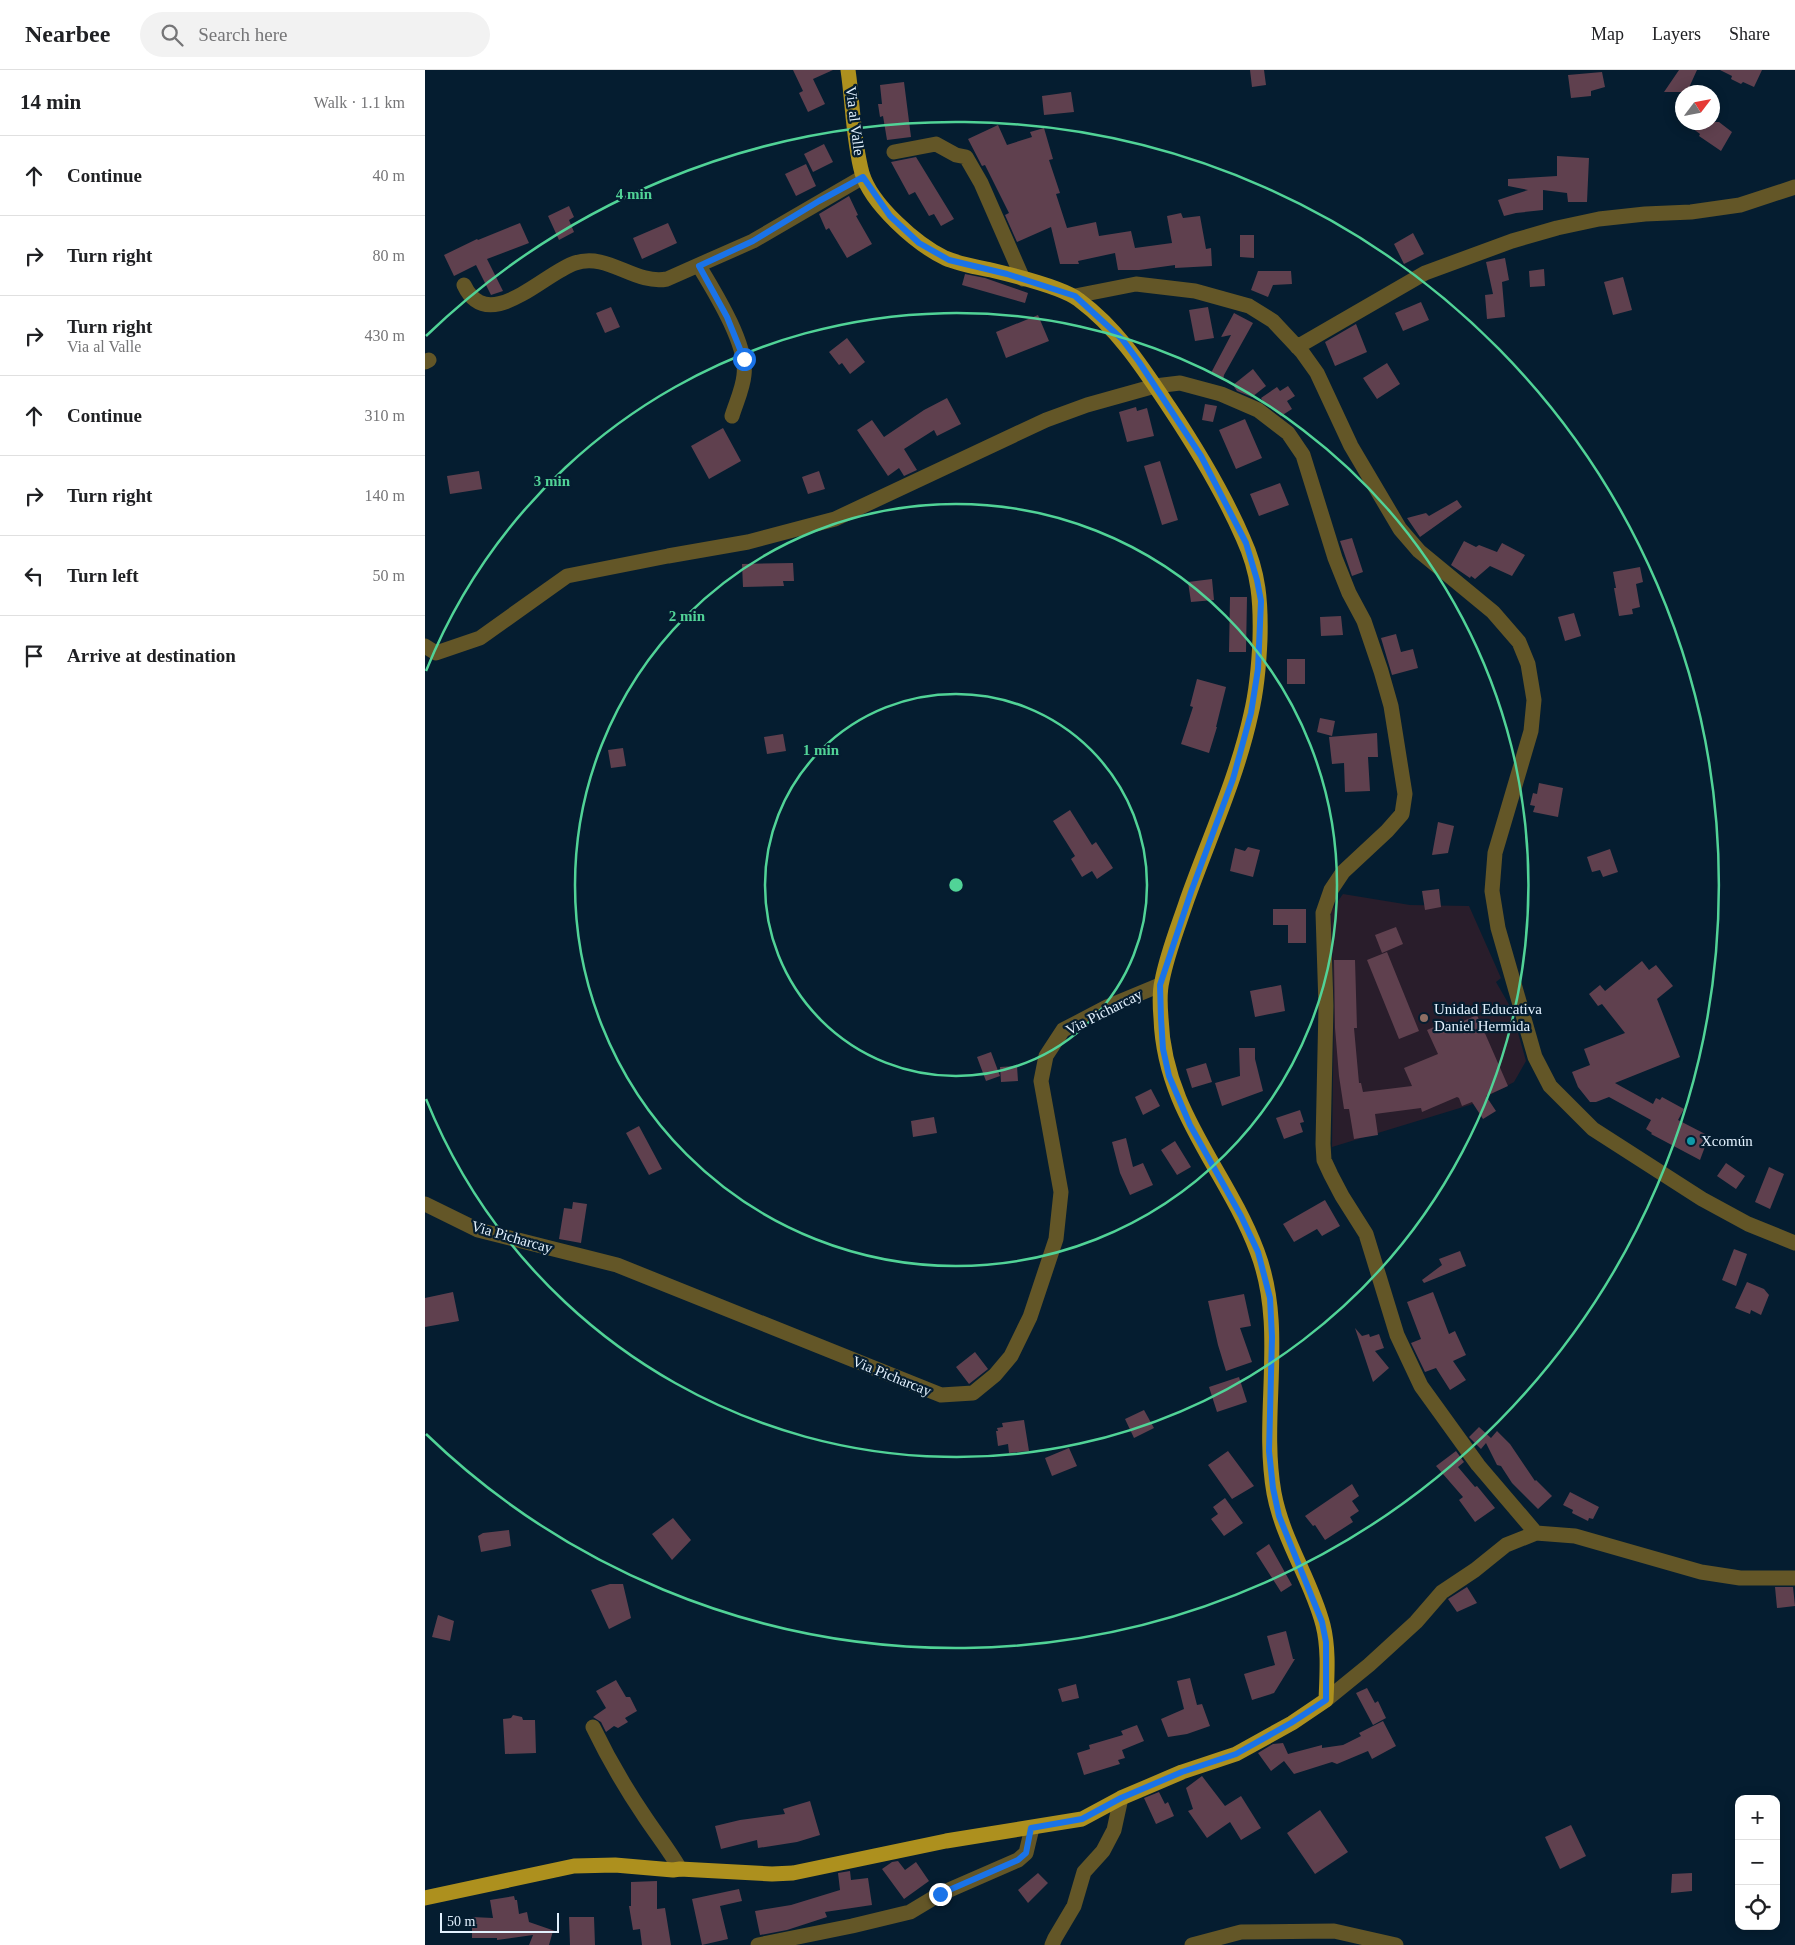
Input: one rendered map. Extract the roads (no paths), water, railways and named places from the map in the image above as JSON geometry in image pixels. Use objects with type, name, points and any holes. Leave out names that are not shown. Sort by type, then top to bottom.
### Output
[{"type":"main road","name":"Via al Valle","points":[[848,70],[854,124],[863,177],[890,216],[919,243],[949,260],[1023,279],[1075,296],[1122,339],[1201,456],[1246,543],[1261,601],[1258,669],[1251,713],[1233,779],[1188,900],[1160,985]]},
{"type":"main road","points":[[425,1898],[574,1866],[615,1865],[673,1870],[680,1868],[772,1874],[793,1873],[946,1841],[1082,1819],[1121,1798],[1182,1772],[1236,1754],[1291,1723],[1326,1700],[1326,1642],[1322,1622],[1282,1524],[1273,1488],[1269,1451],[1272,1337],[1270,1298],[1258,1252],[1241,1216],[1190,1125],[1169,1076],[1163,1049],[1160,985]]},
{"type":"street","points":[[894,152],[936,144],[965,157],[981,183],[1023,279]]},
{"type":"street","points":[[464,285],[469,295],[477,302],[487,305],[502,304],[575,263],[601,261],[641,278],[667,279],[753,241],[863,177]]},
{"type":"street","points":[[1297,346],[1425,273],[1512,241],[1557,228],[1599,219],[1691,212],[1740,205],[1795,187]]},
{"type":"street","points":[[699,266],[727,317],[744,359],[744,375],[732,416]]},
{"type":"street","points":[[1075,296],[1136,284],[1195,290],[1249,306],[1273,321],[1297,346],[1317,373],[1351,446],[1400,530],[1419,551],[1493,612],[1519,642],[1528,664],[1534,700],[1531,731],[1495,853],[1492,891],[1498,928],[1535,1057],[1549,1086],[1593,1129],[1703,1200],[1748,1224],[1795,1243]]},
{"type":"street","points":[[425,646],[436,653],[480,638],[567,576],[748,542],[835,518],[1046,420],[1087,405],[1155,386],[1180,383],[1221,394],[1258,410],[1288,433],[1303,454],[1335,558],[1349,593],[1365,621],[1391,706],[1405,794],[1402,814],[1387,831],[1343,872],[1331,890],[1323,913],[1326,1006],[1324,1160],[1341,1196],[1366,1234],[1397,1335],[1421,1386],[1478,1465],[1536,1533]]},
{"type":"street","name":"Via Picharcay","points":[[425,1204],[478,1230],[617,1265],[941,1395],[973,1393],[995,1375],[1011,1356],[1029,1317],[1057,1239],[1061,1192],[1041,1081],[1046,1056],[1063,1030],[1107,1007],[1160,985]]},
{"type":"street","points":[[1326,1700],[1417,1622],[1442,1592],[1475,1570],[1506,1545],[1536,1533],[1575,1536],[1701,1572],[1740,1578],[1795,1578]]},
{"type":"street","points":[[593,1727],[632,1795],[680,1868]]},
{"type":"street","points":[[1052,1945],[1074,1906],[1084,1872],[1103,1851],[1114,1830],[1121,1798]]},
{"type":"street","points":[[758,1945],[910,1912],[940,1894],[1018,1860],[1026,1853],[1031,1828]]},
{"type":"street","points":[[1192,1945],[1241,1932],[1333,1931],[1395,1945]]},
{"type":"place","name":"Unidad Educativa Daniel Hermida","points":[[1424,1018]]},
{"type":"place","name":"Xcomún","points":[[1691,1141]]}]
